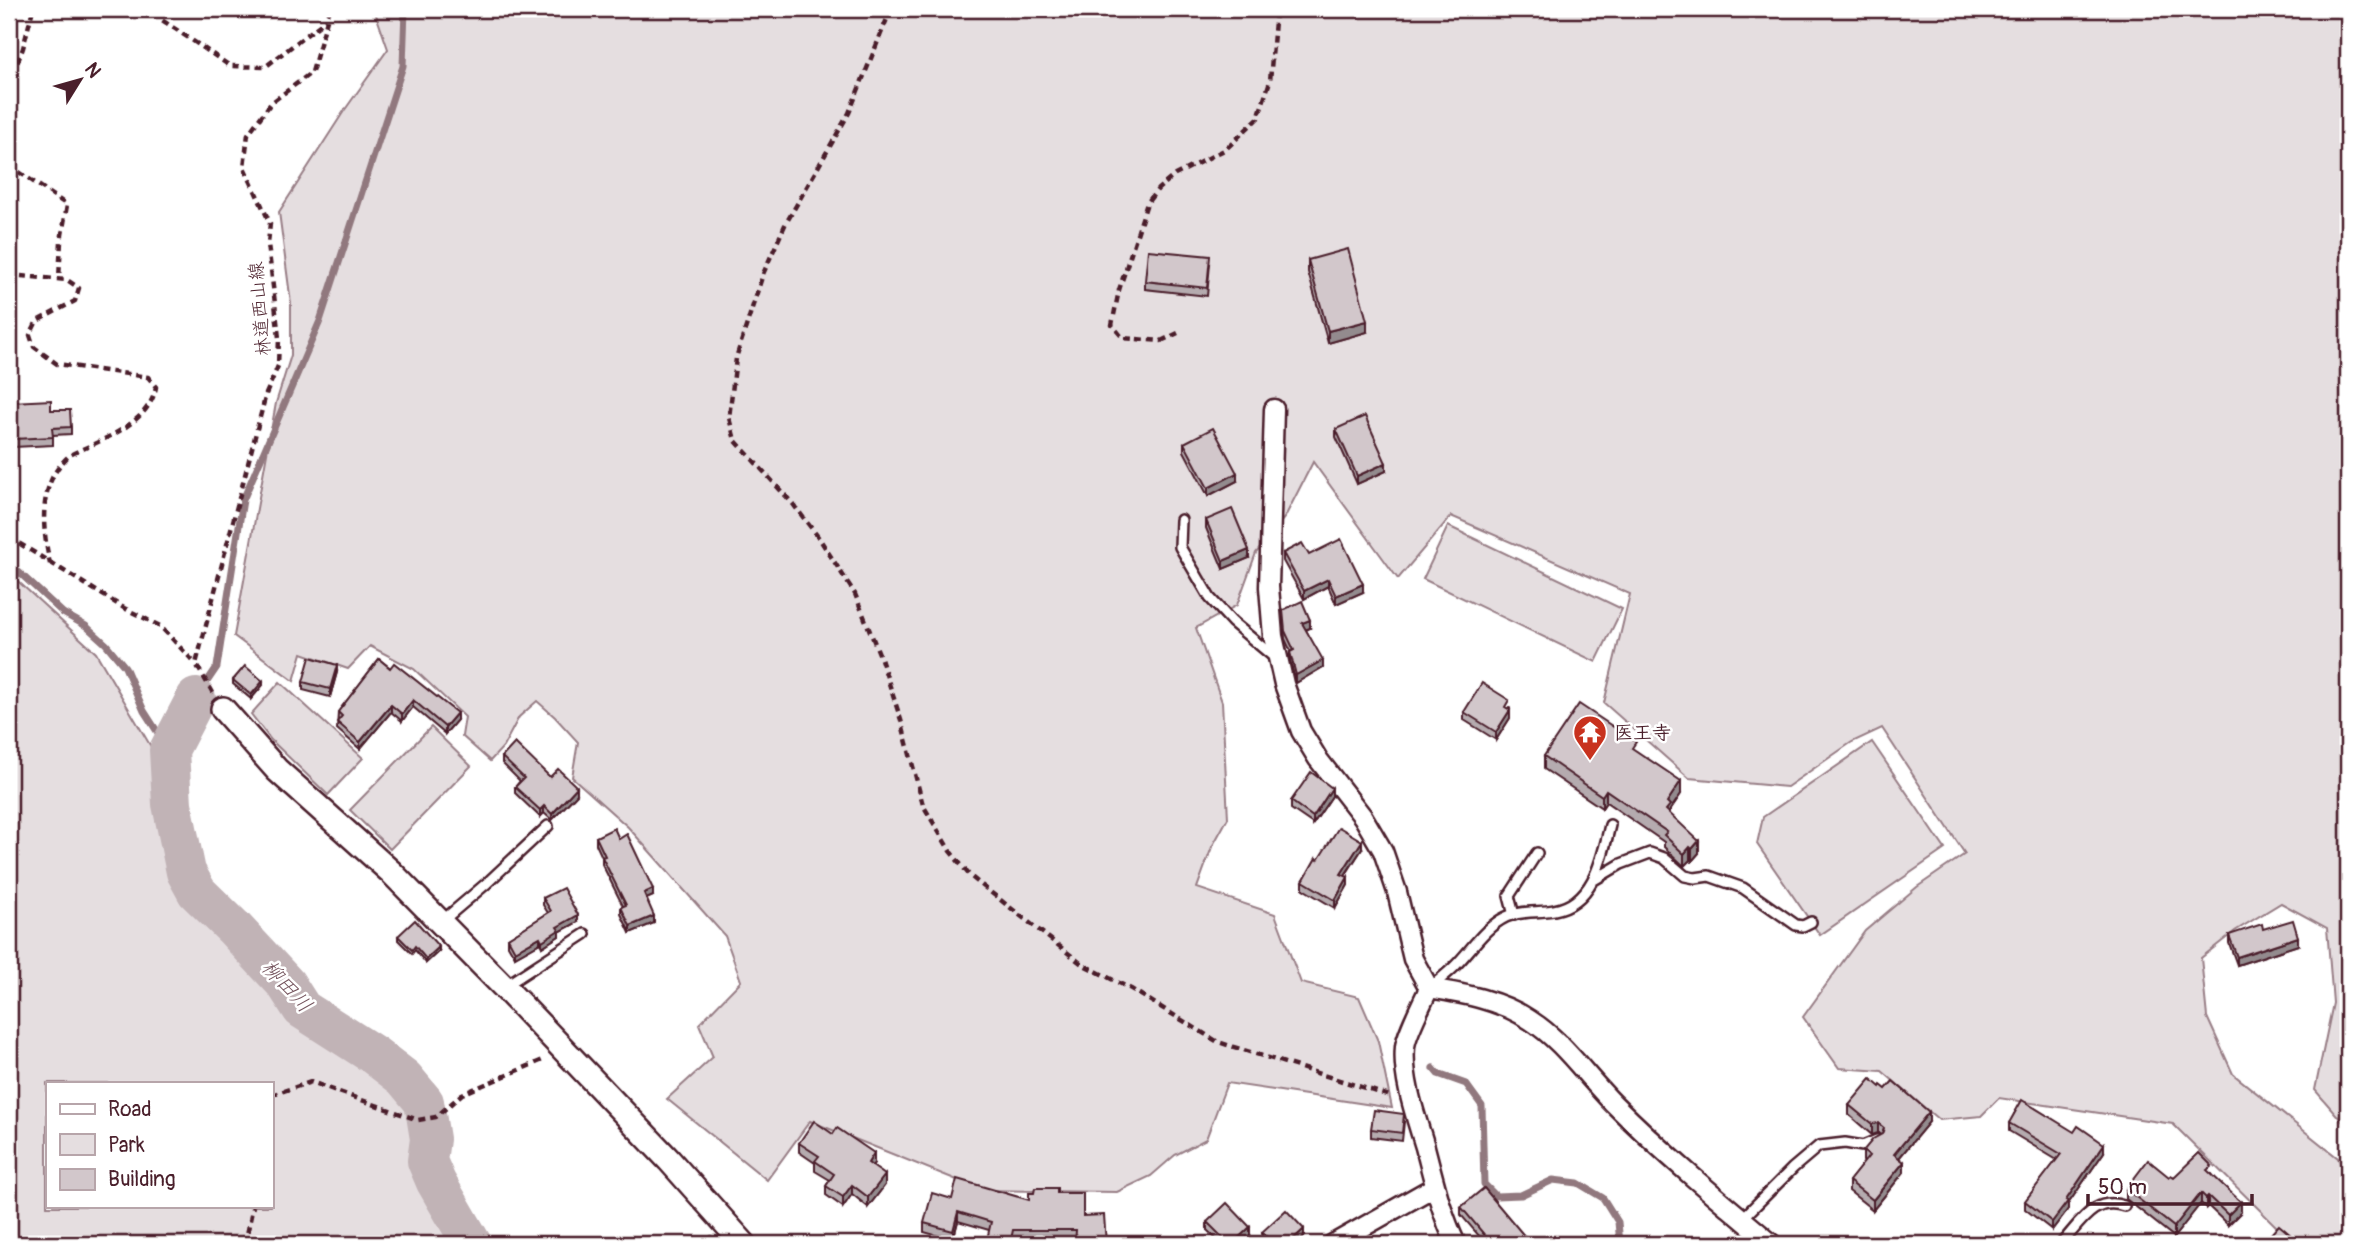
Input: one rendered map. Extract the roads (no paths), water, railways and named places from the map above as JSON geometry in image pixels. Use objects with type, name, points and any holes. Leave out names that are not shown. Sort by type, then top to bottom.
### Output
[{"type":"street","points":[[1274,409],[1269,587],[1273,636],[1284,684],[1301,731],[1318,759],[1363,817],[1383,851],[1398,892],[1413,959],[1429,988]]},
{"type":"street","points":[[223,709],[277,770],[391,872],[504,986],[669,1160],[744,1244]]},
{"type":"street","points":[[1429,988],[1405,1046],[1411,1103],[1446,1224],[1457,1244]]},
{"type":"street","points":[[1429,988],[1480,997],[1530,1020],[1562,1047],[1613,1103],[1647,1135],[1772,1244]]},
{"type":"street","points":[[1333,1244],[1434,1187]]},
{"type":"lane","points":[[1181,520],[1180,547],[1210,598],[1232,622],[1278,660]]},
{"type":"lane","points":[[1429,988],[1455,966],[1490,928],[1507,917],[1554,911],[1569,906],[1593,880],[1601,864],[1610,825]]},
{"type":"lane","points":[[439,923],[548,826]]},
{"type":"lane","points":[[1514,915],[1509,896],[1537,853]]},
{"type":"lane","points":[[1593,880],[1621,864],[1650,853],[1664,858],[1685,876],[1709,876],[1743,888],[1796,925],[1803,926],[1811,922]]},
{"type":"lane","points":[[504,986],[585,934]]},
{"type":"lane","points":[[1742,1219],[1819,1146],[1845,1143],[1863,1146],[1877,1140]]},
{"type":"lane","points":[[2061,1244],[2095,1206],[2112,1202],[2124,1206]]},
{"type":"waterway","points":[[196,698],[217,667],[243,500],[320,321],[403,66],[405,9]]},
{"type":"waterway","points":[[9,563],[63,613],[86,626],[106,644],[125,667],[144,711],[169,750]]},
{"type":"waterway","name":"柳田川","points":[[196,698],[169,750],[172,804],[186,872],[197,892],[286,984],[302,1009],[374,1055],[404,1078],[424,1102],[430,1139],[427,1161],[472,1244]]},
{"type":"waterway","points":[[1433,1068],[1438,1074],[1466,1084],[1482,1106],[1484,1184],[1496,1196],[1521,1195],[1553,1180],[1578,1183],[1603,1198],[1618,1222],[1620,1244]]},
{"type":"place","name":"医王寺","points":[[1590,762]]}]
